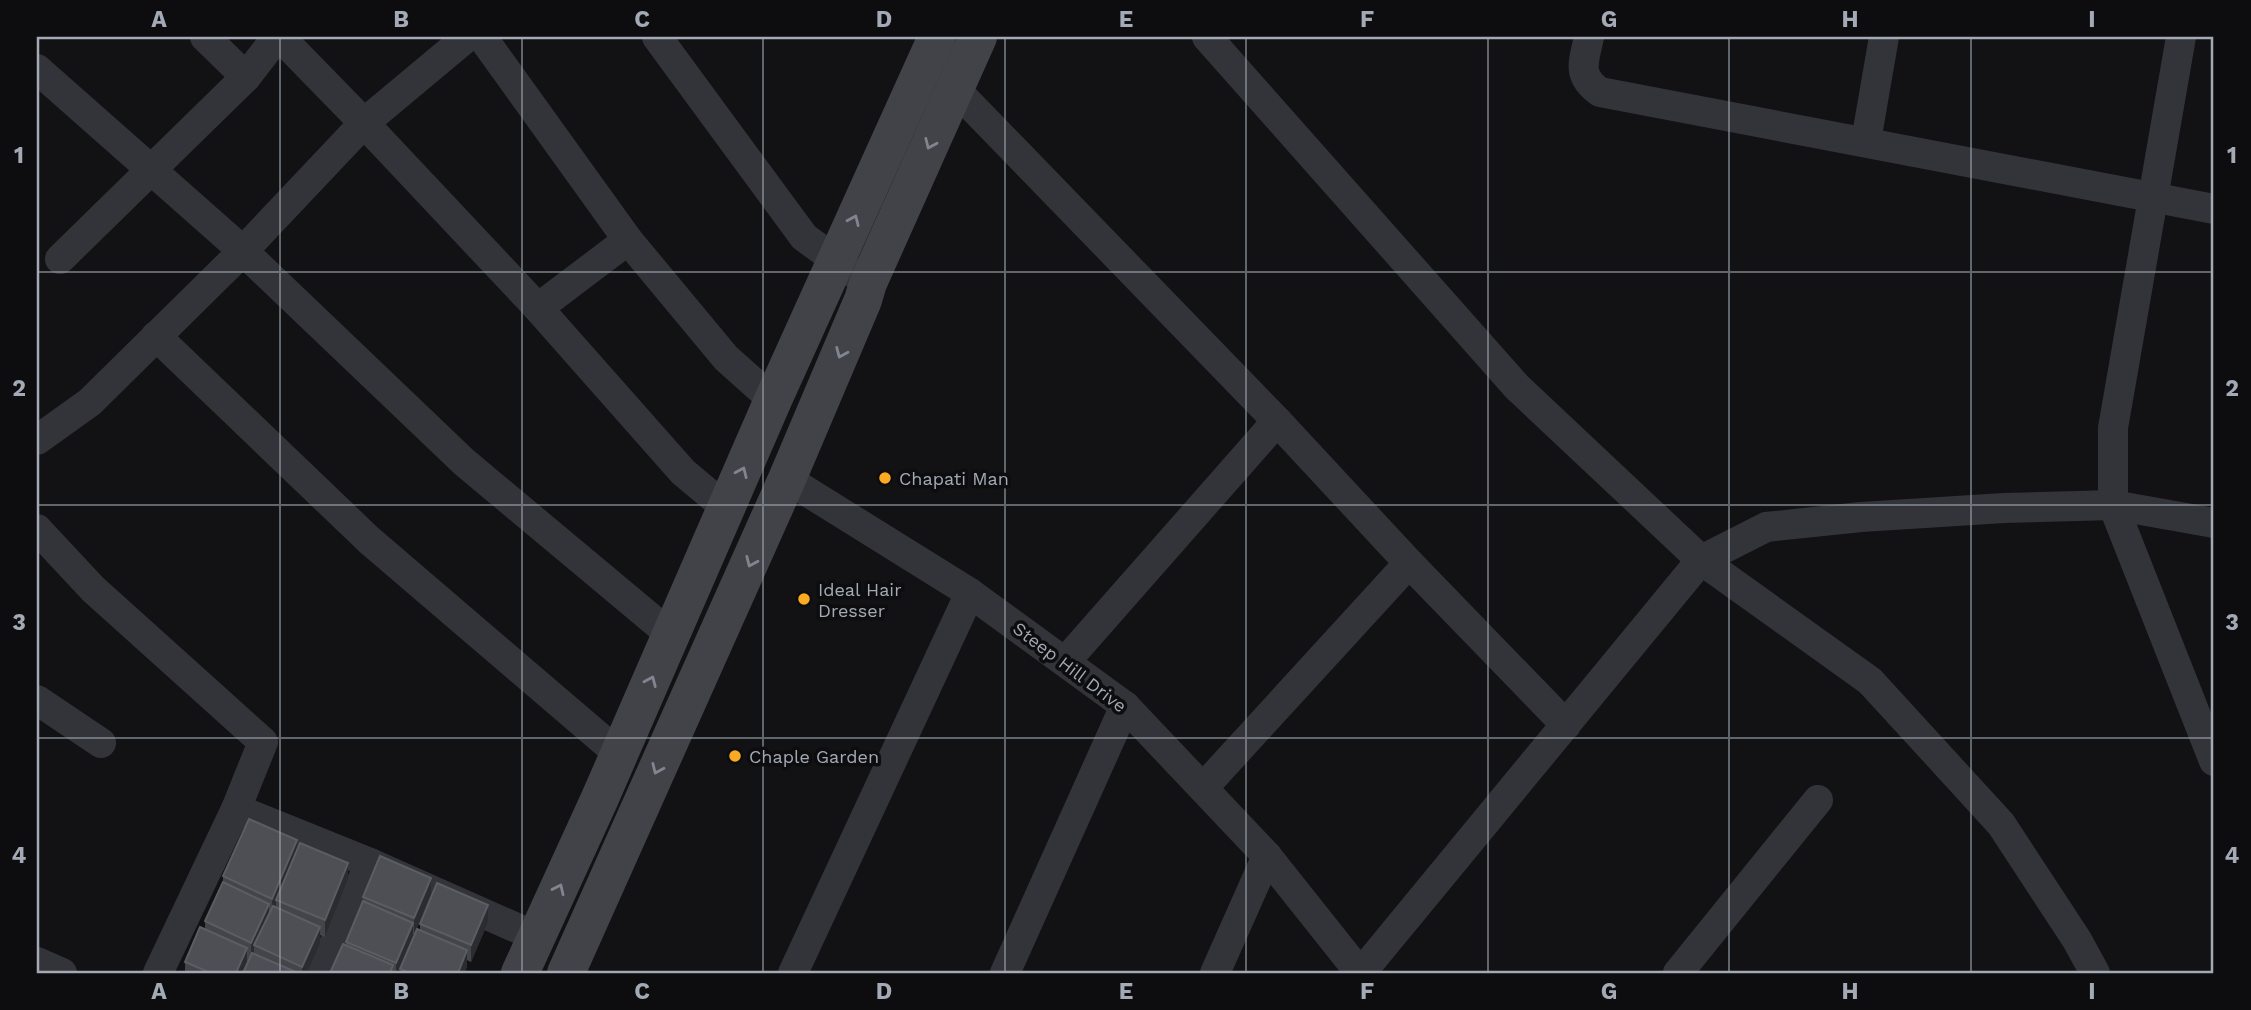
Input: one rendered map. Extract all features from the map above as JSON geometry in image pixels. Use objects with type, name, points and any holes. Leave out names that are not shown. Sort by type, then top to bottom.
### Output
[{"type":"street","points":[[205,37],[246,77]]},
{"type":"street","points":[[37,440],[90,402],[243,251],[365,124],[467,37]]},
{"type":"street","points":[[482,37],[628,240],[726,358],[773,400]]},
{"type":"street","points":[[657,37],[804,237],[835,262],[868,283]]},
{"type":"street","points":[[520,973],[620,754],[773,400],[937,37]]},
{"type":"street","points":[[566,973],[788,479],[868,283],[978,37]]},
{"type":"street","points":[[1207,37],[1517,387],[1702,560],[1870,681],[2001,824],[2077,940],[2095,973]]},
{"type":"street","points":[[1589,37],[1583,68],[1587,82],[1600,92],[2214,209]]},
{"type":"street","points":[[1866,141],[1884,37]]},
{"type":"street","points":[[2181,37],[2113,428],[2113,505],[2214,761]]},
{"type":"street","points":[[60,259],[246,77],[273,42],[285,42],[538,309],[683,472],[726,508]]},
{"type":"street","points":[[37,69],[243,251],[464,462],[671,635]]},
{"type":"street","points":[[955,89],[1277,421],[1409,563],[1566,725]]},
{"type":"street","points":[[538,309],[628,240]]},
{"type":"street","points":[[156,336],[369,541],[620,754]]},
{"type":"street","points":[[1065,662],[1277,421]]},
{"type":"street","name":"Steep Hill Drive","points":[[788,479],[970,593],[1125,706],[1267,856],[1361,973]]},
{"type":"street","points":[[1361,973],[1702,560],[1766,527],[1861,517],[2113,505],[2214,523]]},
{"type":"street","points":[[37,529],[93,589],[263,743],[236,809],[158,973]]},
{"type":"street","points":[[1203,788],[1409,563]]},
{"type":"street","points":[[793,973],[970,593]]},
{"type":"street","points":[[37,699],[101,743]]},
{"type":"street","points":[[1005,973],[1125,706]]},
{"type":"street","points":[[1682,971],[1818,800]]},
{"type":"street","points":[[236,809],[369,863],[537,937]]},
{"type":"street","points":[[1215,973],[1267,856]]},
{"type":"street","points":[[321,973],[369,863]]},
{"type":"street","points":[[37,962],[62,973]]},
{"type":"building","points":[[249,819],[297,840],[272,899],[223,876]]},
{"type":"building","points":[[300,843],[348,863],[325,920],[276,900]]},
{"type":"building","points":[[380,856],[431,878],[414,918],[363,897]]},
{"type":"building","points":[[223,882],[269,904],[251,943],[205,921]]},
{"type":"building","points":[[437,883],[488,905],[471,945],[420,924]]},
{"type":"building","points":[[363,901],[413,923],[396,963],[346,942]]},
{"type":"building","points":[[273,906],[320,927],[302,967],[254,945]]},
{"type":"building","points":[[200,927],[247,948],[236,973],[211,973],[185,962]]},
{"type":"building","points":[[417,929],[467,950],[458,973],[410,973],[400,969]]},
{"type":"building","points":[[343,944],[393,965],[390,973],[330,973]]},
{"type":"building","points":[[252,953],[298,973],[243,973]]},
{"type":"place","name":"Chapati Man","points":[[885,478]]},
{"type":"place","name":"Ideal Hair Dresser","points":[[804,599]]},
{"type":"place","name":"Chaple Garden","points":[[735,756]]}]
